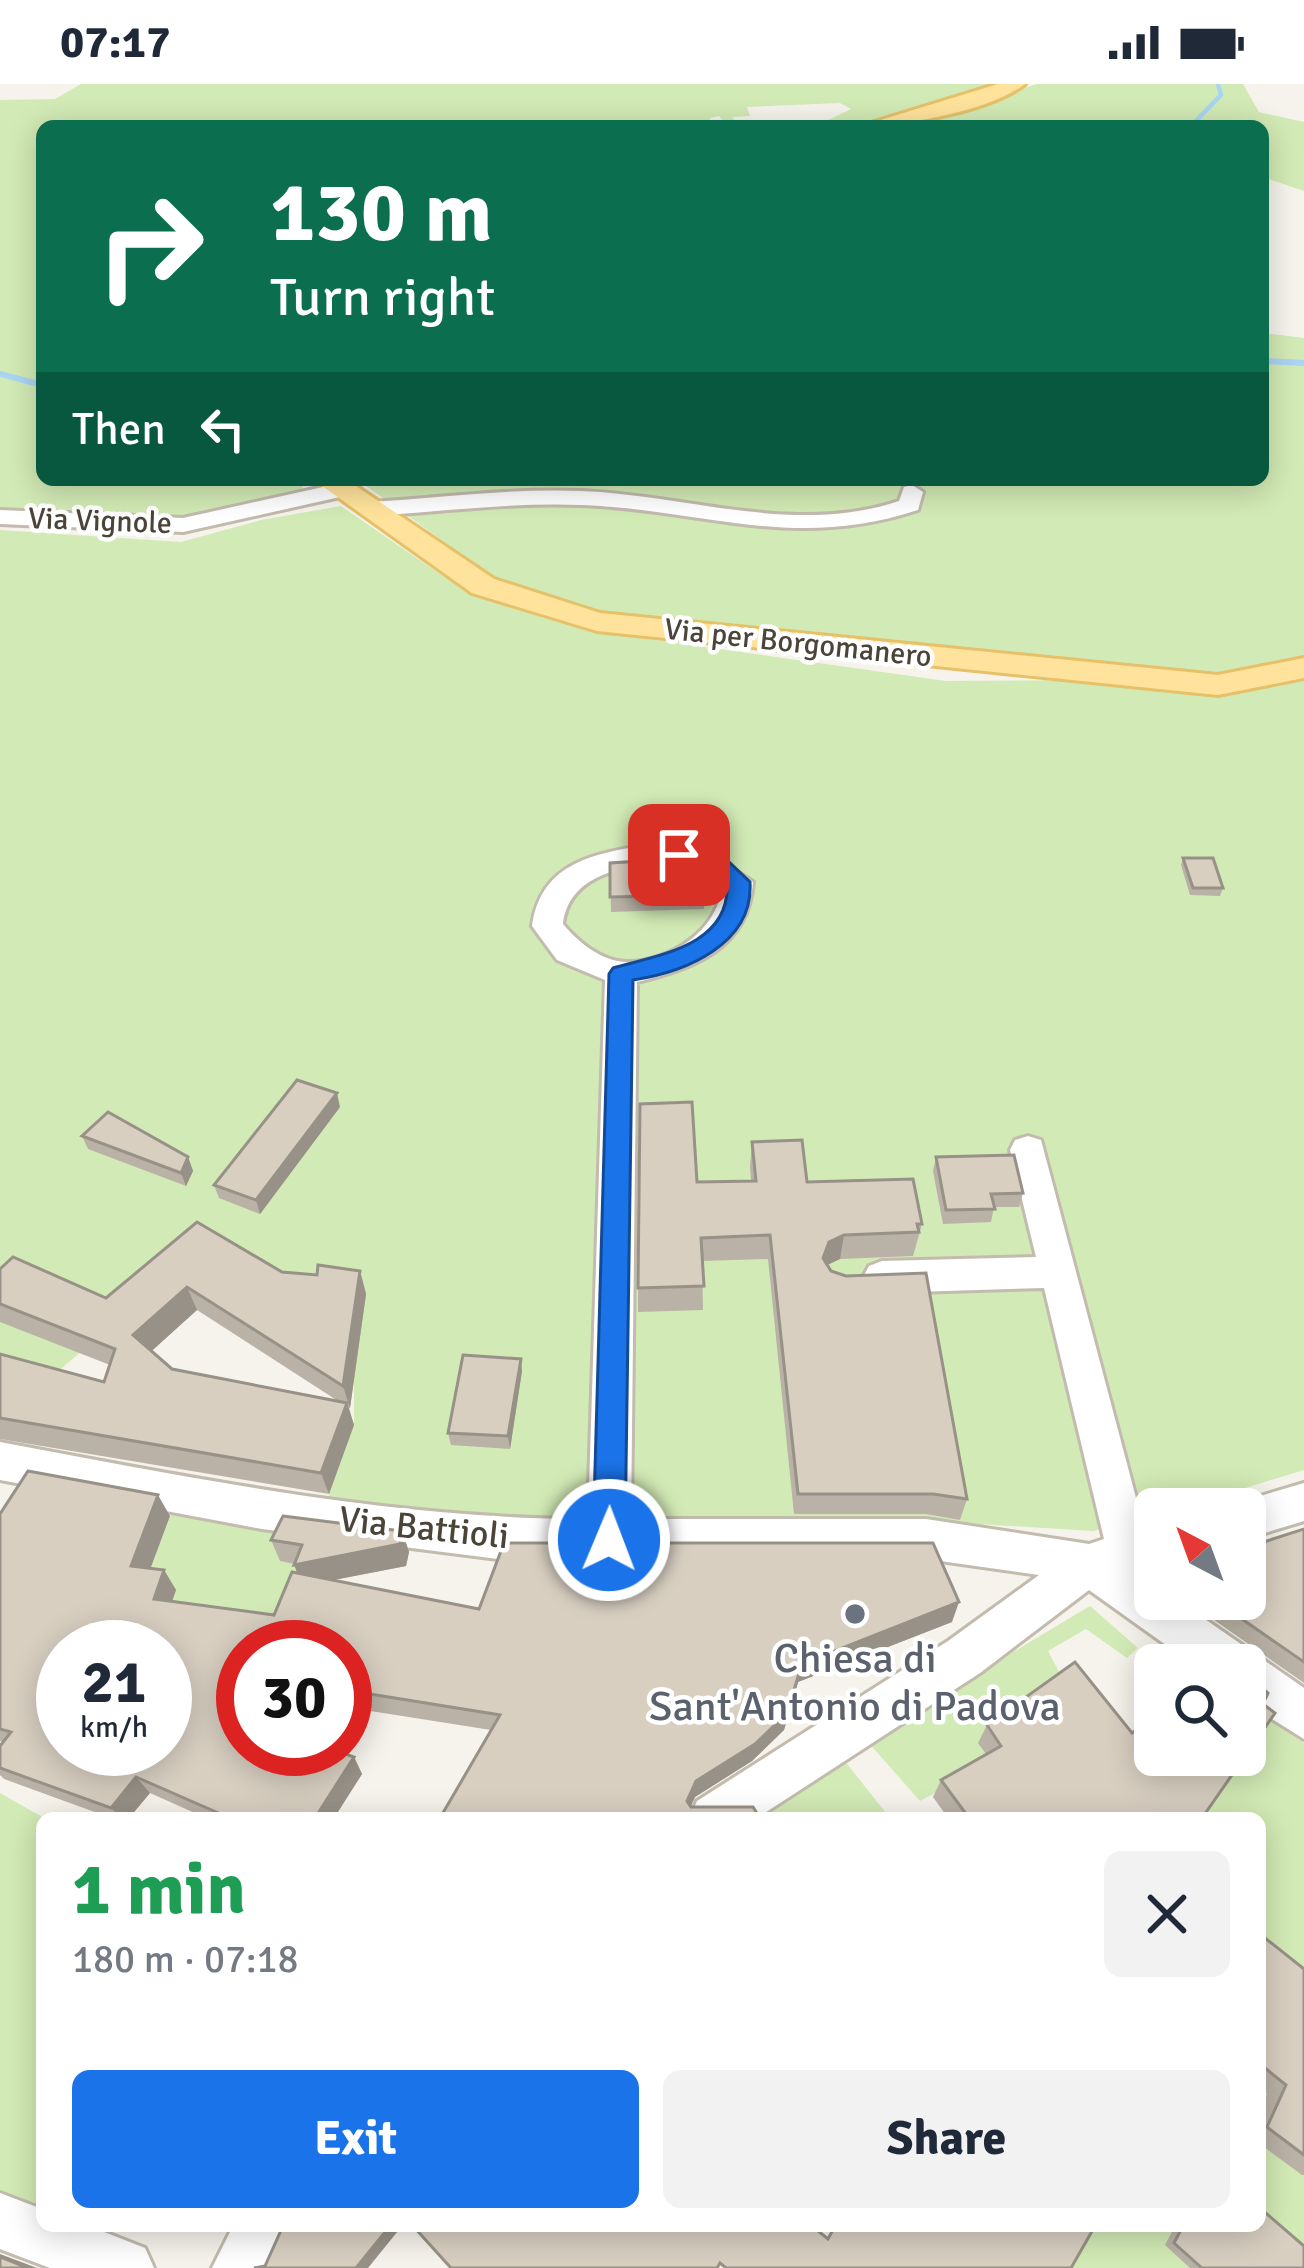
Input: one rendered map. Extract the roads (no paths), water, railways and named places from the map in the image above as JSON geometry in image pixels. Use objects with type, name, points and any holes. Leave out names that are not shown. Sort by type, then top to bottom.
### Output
[{"type":"main road","points":[[892,120],[1016,84]]},
{"type":"main road","name":"Via per Borgomanero","points":[[336,486],[483,586],[597,622],[1218,686],[1304,668]]},
{"type":"street","name":"Via Vignole","points":[[0,517],[183,525],[330,486]]},
{"type":"street","points":[[370,509],[586,498],[842,524],[886,516],[910,505],[912,492]]},
{"type":"street","points":[[679,855],[719,865],[738,882],[740,907],[710,940],[660,968],[621,974],[564,951],[547,928],[547,902],[566,878],[596,862],[679,855]]},
{"type":"street","points":[[609,1540],[621,974]]},
{"type":"street","points":[[1028,1150],[1125,1554],[1212,1644]]},
{"type":"street","points":[[842,1279],[1059,1272]]},
{"type":"street","name":"Via Battioli","points":[[0,1461],[262,1510],[498,1539],[926,1539],[1125,1554]]},
{"type":"street","points":[[1266,1513],[1304,1502]]},
{"type":"street","points":[[723,1812],[1125,1554]]},
{"type":"street","points":[[1266,1689],[1304,1716]]},
{"type":"street","points":[[0,2221],[125,2268]]},
{"type":"street","points":[[241,2268],[262,2232]]},
{"type":"waterway","points":[[1197,120],[1221,95],[1218,84]]},
{"type":"waterway","points":[[1269,361],[1304,363]]},
{"type":"waterway","points":[[0,374],[36,383]]},
{"type":"place","name":"Chiesa di Sant'Antonio di Padova","points":[[855,1614]]}]
